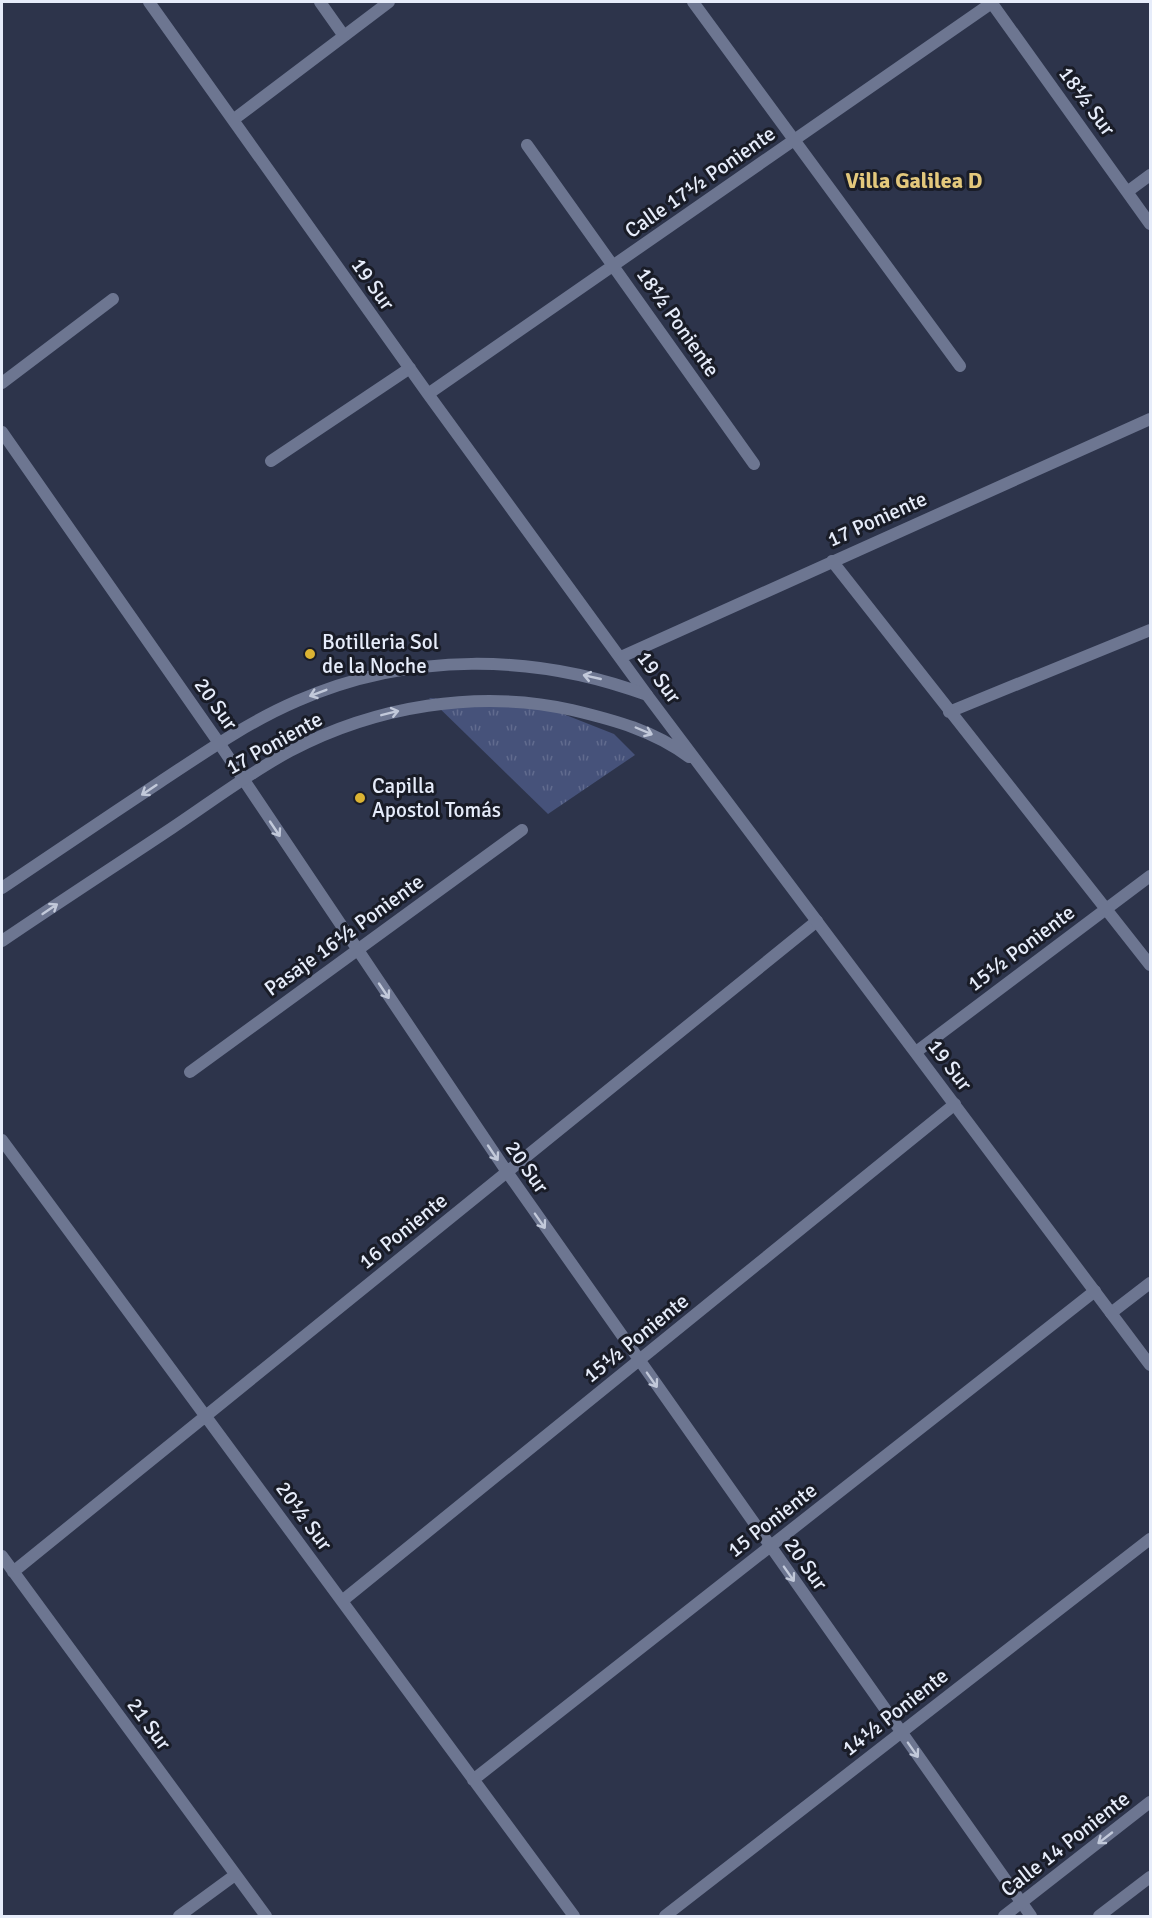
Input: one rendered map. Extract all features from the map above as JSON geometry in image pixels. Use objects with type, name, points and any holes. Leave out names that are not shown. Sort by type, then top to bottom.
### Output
[{"type":"street","name":"19 Sur","points":[[149,2],[428,394],[648,695],[1150,1365]]},
{"type":"street","points":[[320,2],[344,36]]},
{"type":"street","points":[[233,120],[389,2]]},
{"type":"street","points":[[693,2],[796,139],[960,366]]},
{"type":"street","name":"Calle 17½ Poniente","points":[[428,394],[992,2]]},
{"type":"street","name":"18½ Sur","points":[[992,2],[1150,224]]},
{"type":"street","name":"18½ Poniente","points":[[527,145],[754,464]]},
{"type":"street","points":[[1127,192],[1150,175]]},
{"type":"street","points":[[2,383],[113,299]]},
{"type":"street","points":[[271,461],[410,368]]},
{"type":"street","name":"17 Poniente","points":[[621,657],[1150,419]]},
{"type":"street","name":"20 Sur","points":[[2,432],[219,743],[356,951],[507,1173],[1031,1917]]},
{"type":"street","points":[[832,561],[1150,965]]},
{"type":"street","points":[[949,712],[1150,630]]},
{"type":"street","name":"17 Poniente","points":[[2,888],[257,720],[338,685],[424,666],[472,663],[520,664],[602,679],[648,695]]},
{"type":"street","name":"17 Poniente","points":[[2,941],[289,752],[363,720],[440,704],[481,702],[540,705],[598,716],[670,743],[702,767]]},
{"type":"street","name":"Pasaje 16½ Poniente","points":[[190,1072],[522,830]]},
{"type":"street","name":"15½ Poniente","points":[[916,1052],[1150,876]]},
{"type":"street","name":"16 Poniente","points":[[13,1572],[817,921]]},
{"type":"street","name":"15½ Poniente","points":[[342,1602],[955,1104]]},
{"type":"street","name":"20½ Sur","points":[[2,1140],[574,1917]]},
{"type":"street","points":[[1111,1313],[1150,1283]]},
{"type":"street","name":"15 Poniente","points":[[473,1780],[1095,1291]]},
{"type":"street","name":"14½ Poniente","points":[[665,1917],[1150,1539]]},
{"type":"street","name":"21 Sur","points":[[2,1556],[266,1917]]},
{"type":"street","name":"Calle 14 Poniente","points":[[1004,1917],[1150,1802]]},
{"type":"street","points":[[179,1917],[236,1875]]},
{"type":"street","points":[[1099,1917],[1150,1877]]},
{"type":"green space","points":[[429,698],[548,708],[614,734],[635,755],[548,814]]},
{"type":"place","name":"Botilleria Sol de la Noche","points":[[310,654]]},
{"type":"place","name":"Capilla Apostol Tomás","points":[[360,798]]},
{"type":"district","name":"Villa Galilea D","points":[[914,180]]}]
